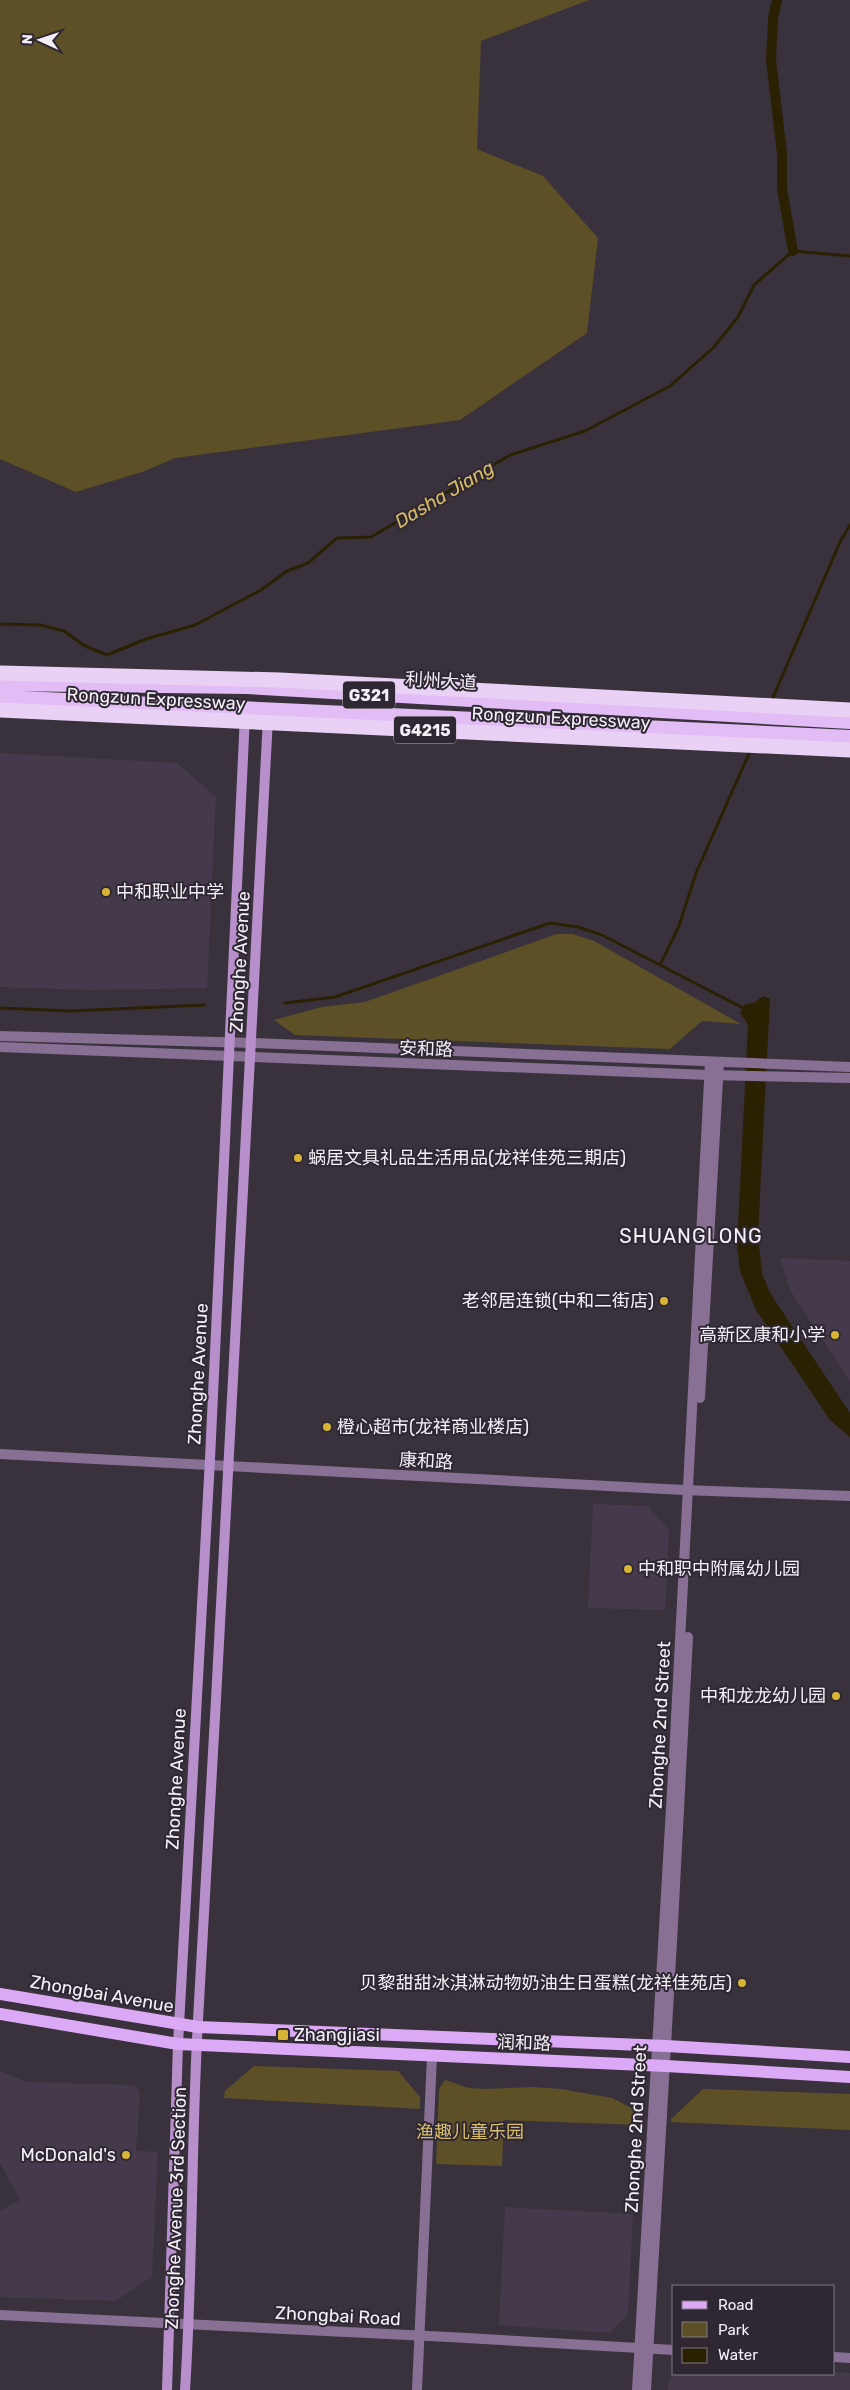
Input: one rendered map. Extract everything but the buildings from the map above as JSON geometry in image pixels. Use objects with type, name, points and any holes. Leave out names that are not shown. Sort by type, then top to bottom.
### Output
[{"type":"highway","name":"Rongzun Expressway","points":[[0,673],[280,680],[850,710]]},
{"type":"highway","name":"利州大道","points":[[0,684],[247,687],[850,722]]},
{"type":"highway","name":"利州大道","points":[[0,697],[245,706],[739,734],[850,737]]},
{"type":"highway","name":"Rongzun Expressway","points":[[0,710],[850,750]]},
{"type":"main road","name":"Zhonghe Avenue","points":[[178,2044],[210,1466],[245,706]]},
{"type":"main road","name":"Zhonghe Avenue","points":[[198,2027],[269,708]]},
{"type":"main road","name":"Zhongbai Avenue","points":[[0,1994],[198,2027]]},
{"type":"main road","name":"Zhongbai Avenue","points":[[0,2014],[178,2044],[197,2044]]},
{"type":"main road","name":"Zhonghe Avenue 3rd Section","points":[[185,2390],[190,2325],[198,2027]]},
{"type":"main road","name":"润和路","points":[[198,2027],[662,2046],[850,2057]]},
{"type":"main road","name":"Zhonghe Avenue 3rd Section","points":[[167,2390],[178,2044]]},
{"type":"main road","name":"润和路","points":[[197,2044],[850,2077]]},
{"type":"street","name":"安和路","points":[[0,1036],[230,1042],[850,1067]]},
{"type":"street","name":"安和路","points":[[0,1047],[714,1075],[850,1078]]},
{"type":"street","name":"Zhonghe 2nd Street","points":[[646,2390],[644,2349],[661,2066],[714,1062]]},
{"type":"street","name":"康和路","points":[[0,1454],[691,1490],[850,1496]]},
{"type":"street","points":[[417,2390],[432,2056]]},
{"type":"street","name":"Zhongbai Road","points":[[0,2315],[672,2350]]},
{"type":"street","name":"Zhonghe 2nd Street","points":[[637,2390],[644,2349]]},
{"type":"street","points":[[835,2357],[850,2358]]},
{"type":"shaded area","name":"中和职业中学","points":[[0,753],[177,763],[216,797],[207,988],[92,990],[0,987]]},
{"type":"shaded area","name":"高新区康和小学","points":[[780,1258],[850,1261],[850,1381],[790,1290]]},
{"type":"shaded area","name":"中和职中附属幼儿园","points":[[593,1504],[648,1506],[669,1530],[665,1610],[588,1608]]},
{"type":"shaded area","points":[[0,2071],[27,2082],[131,2085],[137,2087],[140,2094],[136,2151],[158,2152],[152,2276],[116,2301],[0,2297],[0,2211],[20,2200],[0,2163]]},
{"type":"shaded area","points":[[505,2207],[633,2214],[628,2314],[609,2333],[499,2325]]},
{"type":"shaded area","points":[[835,2372],[850,2373],[850,2390],[668,2390],[669,2380],[675,2375],[835,2375]]},
{"type":"green space","points":[[0,0],[589,0],[481,41],[477,149],[543,176],[598,238],[587,333],[460,420],[175,458],[145,471],[76,492],[0,459]]},
{"type":"green space","points":[[557,934],[573,934],[594,941],[741,1024],[702,1021],[670,1049],[295,1035],[274,1020],[322,1007],[365,1002]]},
{"type":"green space","points":[[254,2066],[398,2071],[420,2097],[420,2109],[224,2098],[225,2091]]},
{"type":"green space","name":"渔趣儿童乐园","points":[[445,2080],[469,2088],[532,2087],[561,2089],[612,2098],[641,2113],[640,2125],[504,2120],[502,2166],[436,2164],[439,2089]]},
{"type":"green space","points":[[703,2089],[850,2094],[850,2130],[671,2122],[671,2119]]},
{"type":"water","points":[[763,996],[770,999],[758,1236],[762,1273],[770,1293],[850,1413],[850,1437],[830,1420],[756,1310],[740,1271],[737,1246],[748,1024],[740,1013],[745,1004],[754,1003]]},
{"type":"waterway","points":[[777,0],[773,18],[771,60],[782,153],[782,189],[793,251]]},
{"type":"waterway","name":"Dasha Jiang","points":[[0,624],[41,625],[64,631],[85,646],[107,655],[146,639],[195,625],[261,590],[287,571],[308,563],[337,538],[371,537],[510,455],[585,431],[670,386],[713,348],[738,317],[754,285],[793,251],[850,256]]},
{"type":"waterway","points":[[771,702],[840,542],[850,525]]},
{"type":"waterway","points":[[660,965],[679,926],[696,873],[751,749]]},
{"type":"waterway","points":[[285,1003],[335,997],[550,923],[578,927],[602,935],[745,1009]]},
{"type":"waterway","points":[[0,1008],[71,1011],[204,1005]]},
{"type":"place","name":"中和职业中学","points":[[106,892]]},
{"type":"place","name":"蜗居文具礼品生活用品(龙祥佳苑三期店)","points":[[298,1158]]},
{"type":"place","name":"老邻居连锁(中和二街店)","points":[[664,1301]]},
{"type":"place","name":"高新区康和小学","points":[[835,1335]]},
{"type":"place","name":"橙心超市(龙祥商业楼店)","points":[[327,1427]]},
{"type":"place","name":"中和职中附属幼儿园","points":[[628,1569]]},
{"type":"place","name":"中和龙龙幼儿园","points":[[836,1696]]},
{"type":"place","name":"贝黎甜甜冰淇淋动物奶油生日蛋糕(龙祥佳苑店)","points":[[742,1983]]},
{"type":"place","name":"Zhangjiasi","points":[[283,2035]]},
{"type":"place","name":"McDonald's","points":[[126,2155]]},
{"type":"district","name":"SHUANGLONG","points":[[691,1236]]}]
